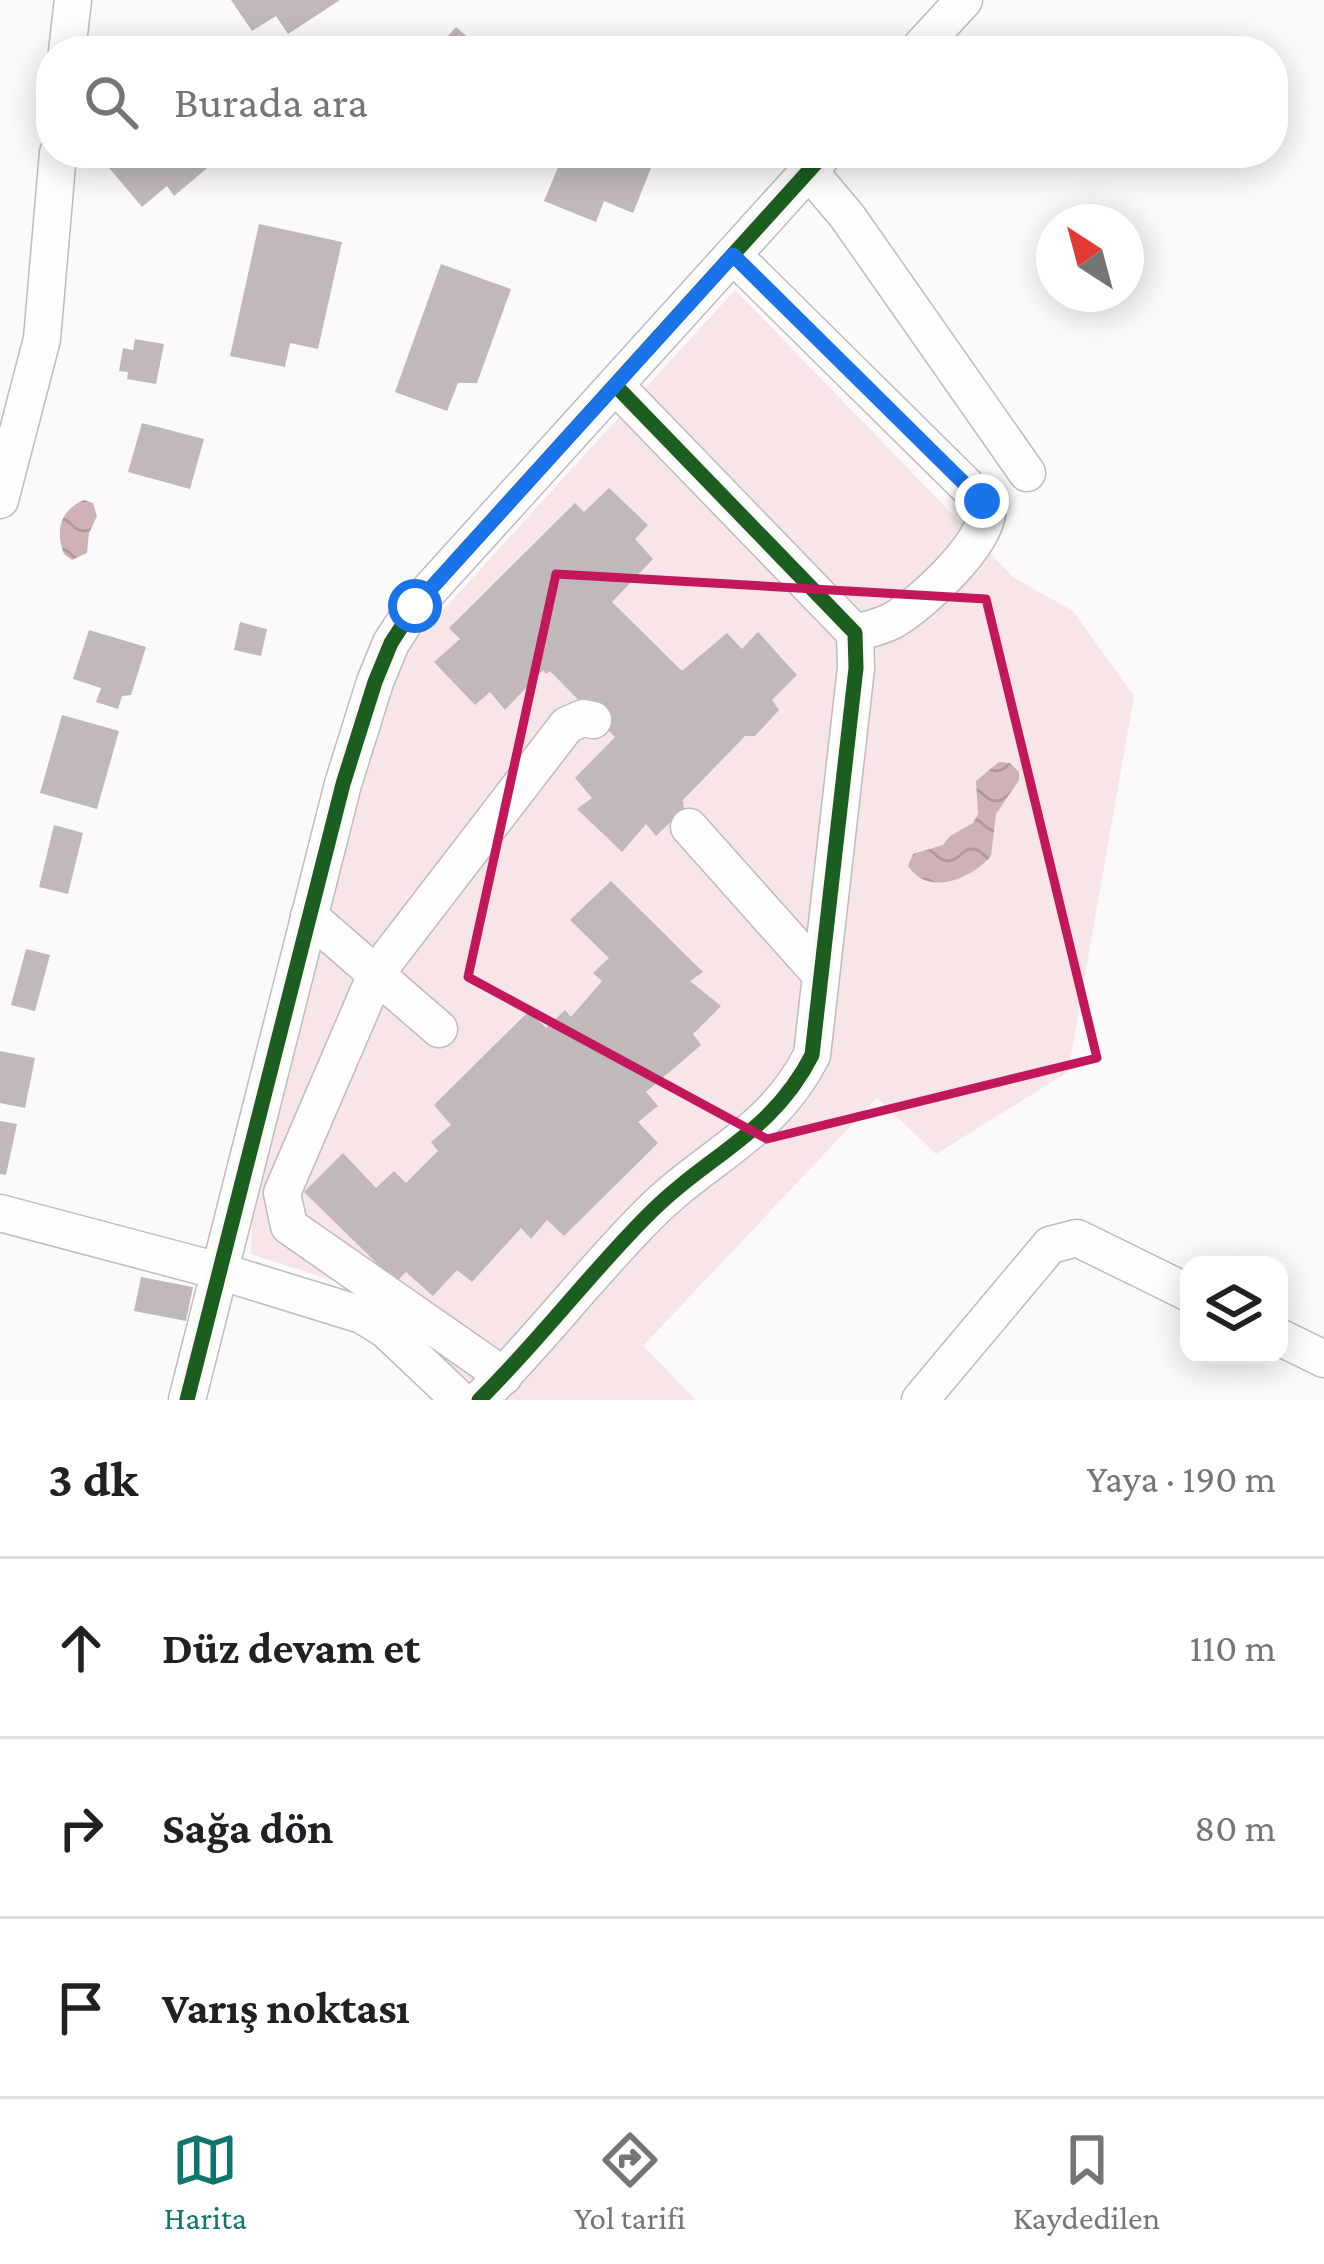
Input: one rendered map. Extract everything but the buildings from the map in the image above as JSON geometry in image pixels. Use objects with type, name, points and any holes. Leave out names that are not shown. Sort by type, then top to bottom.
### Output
[{"type":"street","points":[[69,36],[73,0]]},
{"type":"street","points":[[931,36],[964,0]]},
{"type":"street","points":[[0,500],[42,339],[57,168]]},
{"type":"street","points":[[187,1400],[343,784],[391,643],[415,606],[812,168]]},
{"type":"street","points":[[820,168],[847,217],[1027,473]]},
{"type":"street","points":[[733,255],[982,501],[987,514],[979,541],[906,611],[855,633]]},
{"type":"street","points":[[593,720],[584,718],[567,725],[376,972],[284,1183],[284,1216],[289,1226],[492,1388],[652,1211],[767,1119],[794,1091],[812,1054],[856,668],[855,633],[616,386]]},
{"type":"street","points":[[689,827],[821,975]]},
{"type":"street","points":[[309,916],[439,1029]]},
{"type":"street","points":[[0,1213],[362,1315],[386,1330],[460,1400]]},
{"type":"street","points":[[920,1400],[1050,1245],[1077,1238],[1180,1289]]},
{"type":"street","points":[[1288,1341],[1324,1359]]},
{"type":"highlighted area","points":[[556,574],[986,599],[1097,1058],[767,1139],[468,977]]},
{"type":"shaded area","points":[[735,290],[1014,578],[1073,611],[1134,696],[1068,1072],[936,1154],[877,1098],[643,1346],[696,1400],[495,1400],[347,1285],[251,1254],[253,1201],[393,665]]},
{"type":"water","points":[[84,500],[93,503],[97,516],[87,553],[72,560],[64,554],[60,529],[69,509]]},
{"type":"water","points":[[999,762],[1010,763],[1019,772],[1019,780],[996,814],[991,856],[972,872],[949,881],[927,881],[916,875],[908,866],[913,854],[943,845],[973,823],[978,814],[976,781]]},
{"type":"cycle path","points":[[187,1400],[343,784],[391,643],[415,606],[811,168]]},
{"type":"cycle path","points":[[479,1400],[648,1215],[778,1105],[812,1055],[856,668],[855,633],[616,386]]},
{"type":"route","points":[[415,606],[733,255],[982,501]]}]
